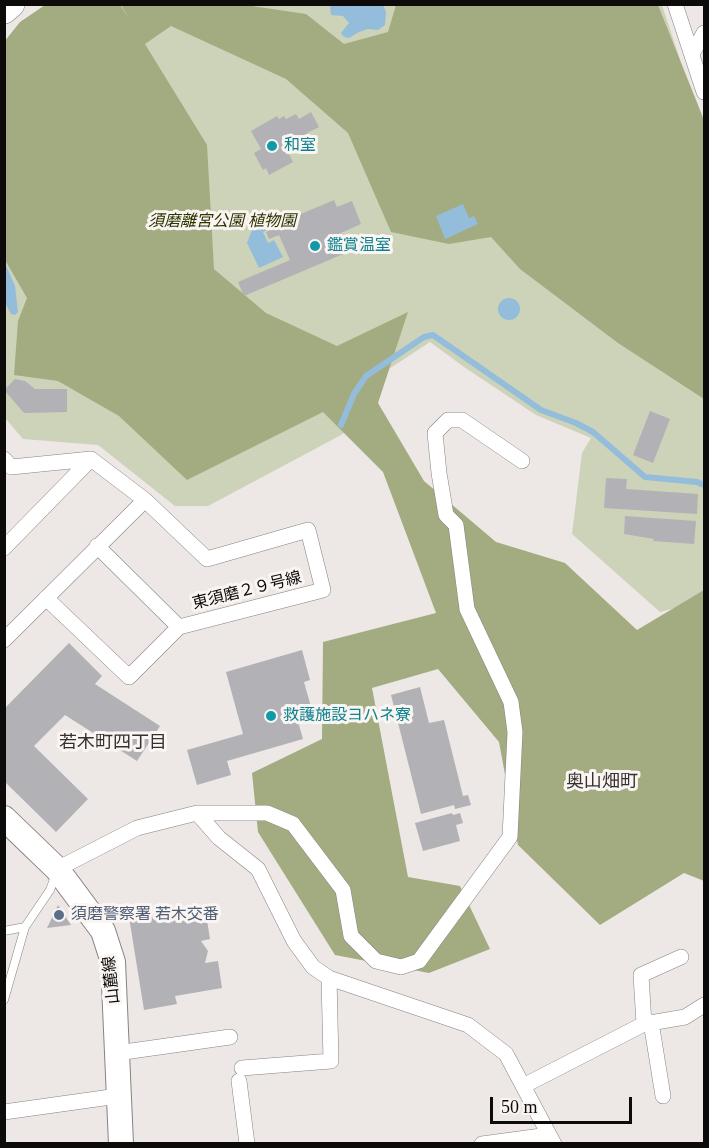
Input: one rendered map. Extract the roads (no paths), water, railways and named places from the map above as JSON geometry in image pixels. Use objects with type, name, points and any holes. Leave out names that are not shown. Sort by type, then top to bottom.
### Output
[{"type":"highway","points":[[4,10],[11,4]]},
{"type":"main road","name":"山麓線","points":[[4,818],[57,869],[103,931],[113,962],[121,1143]]},
{"type":"street","points":[[675,4],[705,92]]},
{"type":"street","points":[[692,54],[705,33]]},
{"type":"street","points":[[57,869],[136,828],[197,813],[267,813],[293,824],[343,890],[351,936],[376,961],[401,967],[419,961],[510,837],[515,732],[511,702],[467,609],[456,525],[446,515],[435,433],[448,420],[462,420],[522,461]]},
{"type":"street","points":[[4,459],[11,467],[91,459],[145,500],[4,640]]},
{"type":"street","points":[[4,548],[91,459]]},
{"type":"street","name":"東須磨２９号線","points":[[145,500],[207,559],[308,530],[323,590],[179,627]]},
{"type":"street","points":[[46,598],[129,677],[179,627],[97,546]]},
{"type":"street","points":[[197,813],[219,838],[258,869],[294,942],[313,967],[329,978],[468,1025],[506,1054],[552,1139],[482,1143]]},
{"type":"street","points":[[663,1096],[641,975],[681,957]]},
{"type":"street","points":[[247,1143],[240,1075],[331,1061],[329,978]]},
{"type":"street","points":[[523,1086],[648,1023],[685,1017],[705,1005]]},
{"type":"street","points":[[117,1053],[230,1037]]},
{"type":"street","points":[[4,1112],[118,1095]]},
{"type":"lane","points":[[4,1000],[25,927],[50,890],[57,869]]},
{"type":"lane","points":[[4,931],[25,927]]},
{"type":"water","points":[[333,4],[383,5],[386,12],[385,25],[378,30],[368,29],[349,38],[344,37],[341,33],[349,23],[343,16],[331,15],[330,7]]},
{"type":"water","points":[[463,204],[469,218],[474,216],[478,224],[445,239],[436,216]]},
{"type":"water","points":[[271,219],[273,227],[263,232],[268,243],[274,240],[283,257],[259,268],[247,243],[253,227]]},
{"type":"water","points":[[5,263],[15,286],[18,312],[15,315],[11,314],[5,303]]},
{"type":"water","points":[[509,298],[517,301],[520,309],[517,317],[509,320],[501,317],[498,309],[501,301]]},
{"type":"waterway","points":[[341,425],[354,394],[366,376],[424,337],[433,335],[541,410],[593,432],[645,477],[697,482],[704,485]]},
{"type":"place","name":"和室","points":[[272,146]]},
{"type":"place","name":"鑑賞温室","points":[[315,246]]},
{"type":"place","name":"救護施設ヨハネ寮","points":[[271,716]]},
{"type":"place","name":"須磨警察署 若木交番","points":[[59,915]]},
{"type":"district","name":"若木町四丁目","points":[[113,743]]},
{"type":"district","name":"奥山畑町","points":[[602,782]]},
{"type":"park label","name":"須磨離宮公園 植物園","points":[[222,222]]}]
